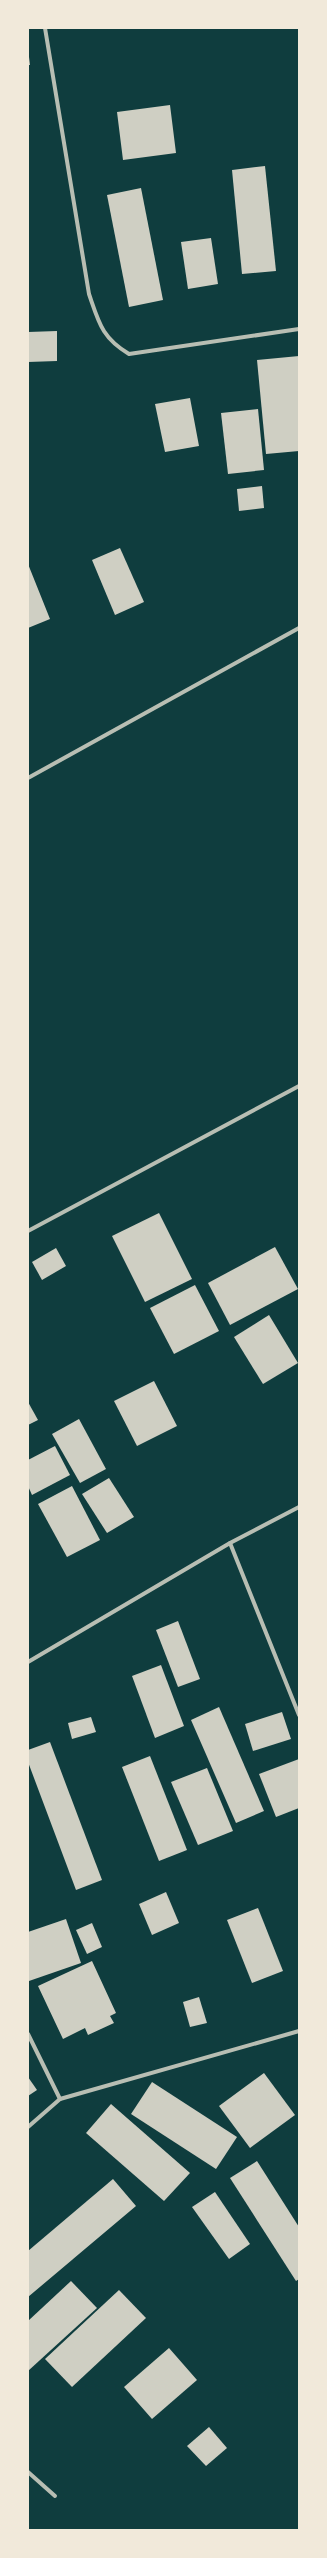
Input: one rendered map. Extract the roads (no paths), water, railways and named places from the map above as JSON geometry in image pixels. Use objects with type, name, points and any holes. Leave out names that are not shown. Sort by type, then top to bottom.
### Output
[{"type":"street","points":[[45,28],[89,294],[101,327],[112,344],[129,354],[299,329]]},
{"type":"street","points":[[28,778],[299,628]]},
{"type":"street","points":[[28,1230],[299,1086]]},
{"type":"street","points":[[28,1662],[230,1543],[299,1507]]},
{"type":"street","points":[[230,1543],[299,1715]]},
{"type":"street","points":[[28,2127],[60,2100],[299,2031]]},
{"type":"street","points":[[28,2034],[60,2100]]},
{"type":"street","points":[[28,2472],[55,2496]]}]
